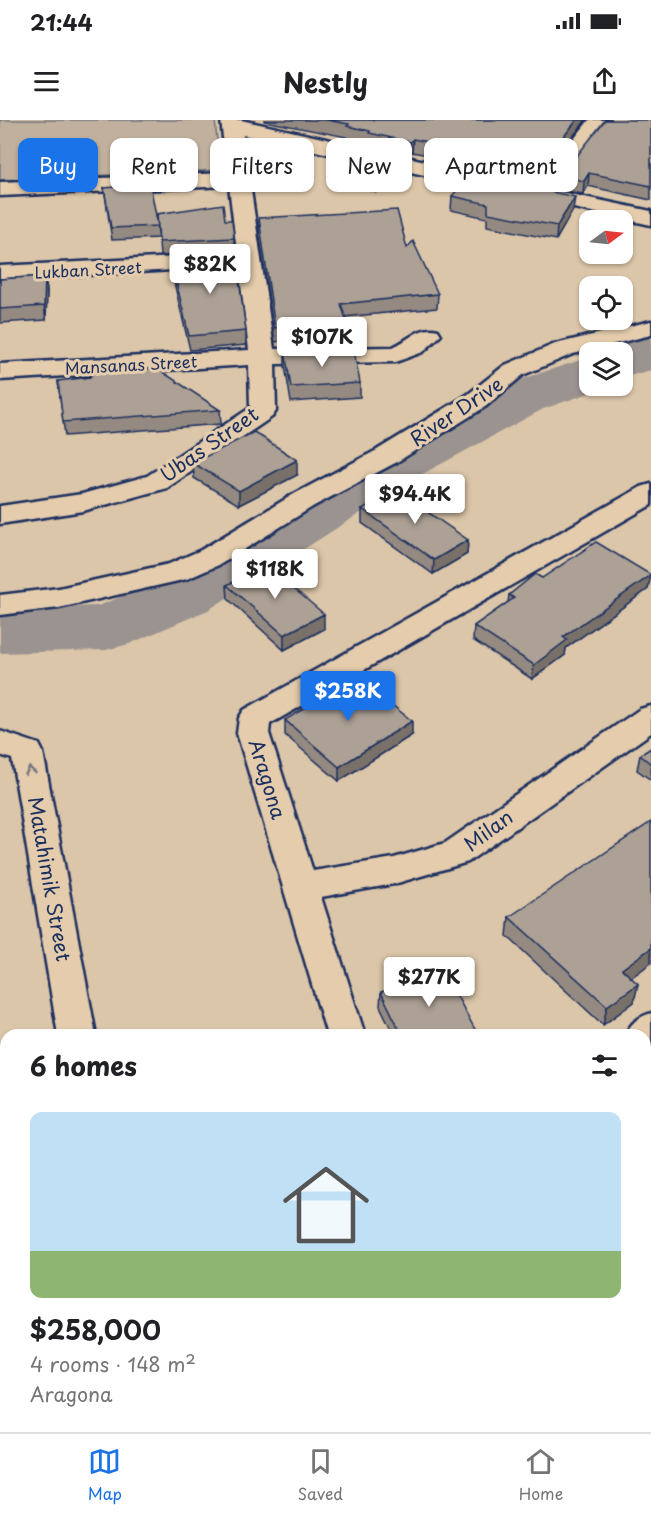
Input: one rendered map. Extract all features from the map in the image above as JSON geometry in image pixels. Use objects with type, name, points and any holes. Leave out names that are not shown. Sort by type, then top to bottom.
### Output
[{"type":"street","points":[[542,194],[600,120]]},
{"type":"street","points":[[233,138],[231,123],[651,218]]},
{"type":"street","points":[[0,189],[210,180]]},
{"type":"street","points":[[240,192],[262,357]]},
{"type":"street","name":"Lukban Street","points":[[0,273],[248,260]]},
{"type":"street","name":"River Drive","points":[[0,605],[59,598],[177,572],[211,558],[304,500],[387,456],[476,401],[514,370],[564,350],[651,328]]},
{"type":"street","name":"Mansanas Street","points":[[0,372],[262,357],[396,354],[414,347],[429,336]]},
{"type":"street","name":"Ubas Street","points":[[0,515],[83,502],[157,482],[263,411],[262,357]]},
{"type":"street","name":"Aragona","points":[[344,1029],[253,733],[255,718],[651,493]]},
{"type":"street","name":"Milan","points":[[302,887],[394,871],[456,853],[651,717]]},
{"type":"street","name":"Matahimik Street","points":[[0,743],[27,752],[76,1029]]},
{"type":"shaded area","points":[[0,120],[215,120],[217,138],[210,138],[210,170],[198,171],[198,138],[110,138],[110,175],[98,176],[98,138],[18,138],[18,179],[0,180]]},
{"type":"building","points":[[326,120],[577,120],[563,138],[424,138],[424,141],[369,133],[370,131],[347,126],[349,124]]},
{"type":"building","points":[[605,120],[651,120],[651,186],[589,173],[584,181],[578,180],[578,154]]},
{"type":"building","points":[[110,187],[110,192],[152,192],[158,226],[111,228],[104,188]]},
{"type":"building","points":[[455,192],[552,192],[575,197],[557,226],[488,213],[488,204],[452,196]]},
{"type":"building","points":[[223,204],[225,220],[232,220],[234,238],[159,242],[157,214]]},
{"type":"building","points":[[397,210],[407,248],[413,241],[438,294],[341,304],[350,332],[282,333],[281,327],[275,328],[259,218]]},
{"type":"building","points":[[236,257],[246,331],[189,336],[171,260]]},
{"type":"building","points":[[45,276],[44,306],[0,309],[0,279]]},
{"type":"building","points":[[354,351],[360,383],[291,387],[285,352]]},
{"type":"building","points":[[96,368],[158,369],[220,410],[63,422],[58,381],[90,377]]},
{"type":"building","points":[[254,432],[297,460],[239,491],[193,463]]},
{"type":"building","points":[[396,490],[468,540],[434,560],[362,509]]},
{"type":"building","points":[[596,542],[651,575],[563,637],[567,640],[534,665],[474,626],[514,598],[509,595],[535,574],[542,578]]},
{"type":"building","points":[[266,565],[324,614],[284,635],[227,585]]},
{"type":"building","points":[[357,677],[412,721],[339,767],[285,720]]},
{"type":"building","points":[[651,748],[651,764],[640,755]]},
{"type":"building","points":[[651,822],[651,948],[622,969],[638,984],[607,1006],[509,917]]},
{"type":"building","points":[[444,972],[475,1029],[399,1029],[381,992]]},
{"type":"waterway","points":[[633,358],[651,352]]},
{"type":"waterway","points":[[0,631],[106,628],[185,595],[396,464],[523,397],[579,378]]}]
